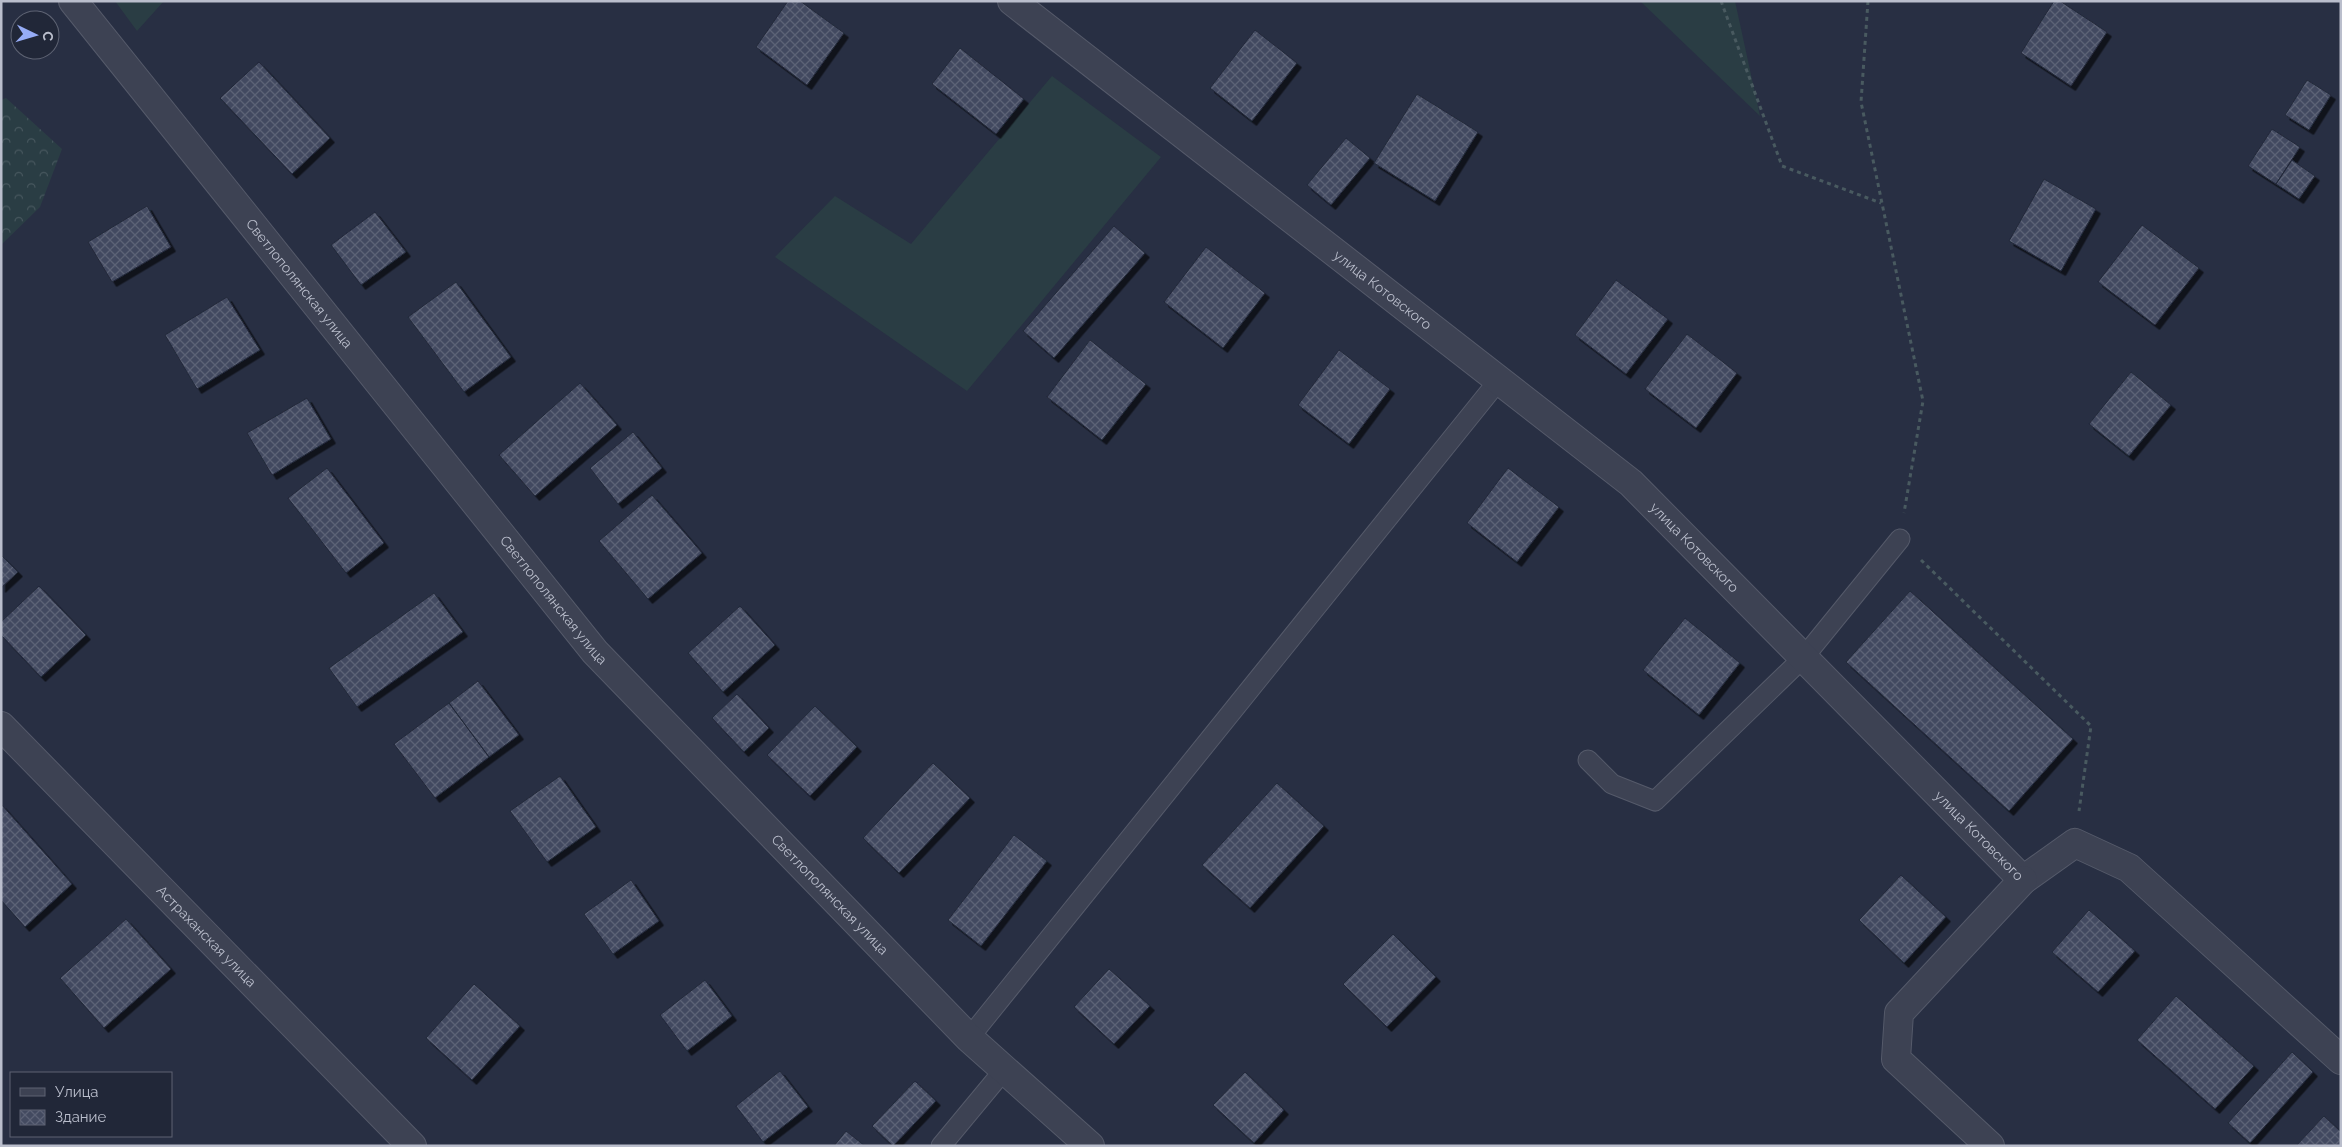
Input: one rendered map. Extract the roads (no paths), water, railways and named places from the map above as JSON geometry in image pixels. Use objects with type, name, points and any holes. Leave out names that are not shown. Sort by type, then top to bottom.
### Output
[{"type":"street","name":"Светлополянская улица","points":[[73,1],[595,652],[969,1038],[1090,1146]]},
{"type":"street","name":"улица Котовского","points":[[1012,1],[1631,483],[2023,880],[2075,843],[2129,868],[2341,1060]]},
{"type":"street","name":"Астраханская улица","points":[[1,726],[412,1146]]},
{"type":"street","points":[[1990,1146],[1896,1059],[1898,1013],[2023,880]]},
{"type":"lane","points":[[969,1038],[1499,380]]},
{"type":"lane","points":[[1588,760],[1612,784],[1655,801],[1804,657],[1900,539]]},
{"type":"lane","points":[[941,1146],[1004,1070]]}]
